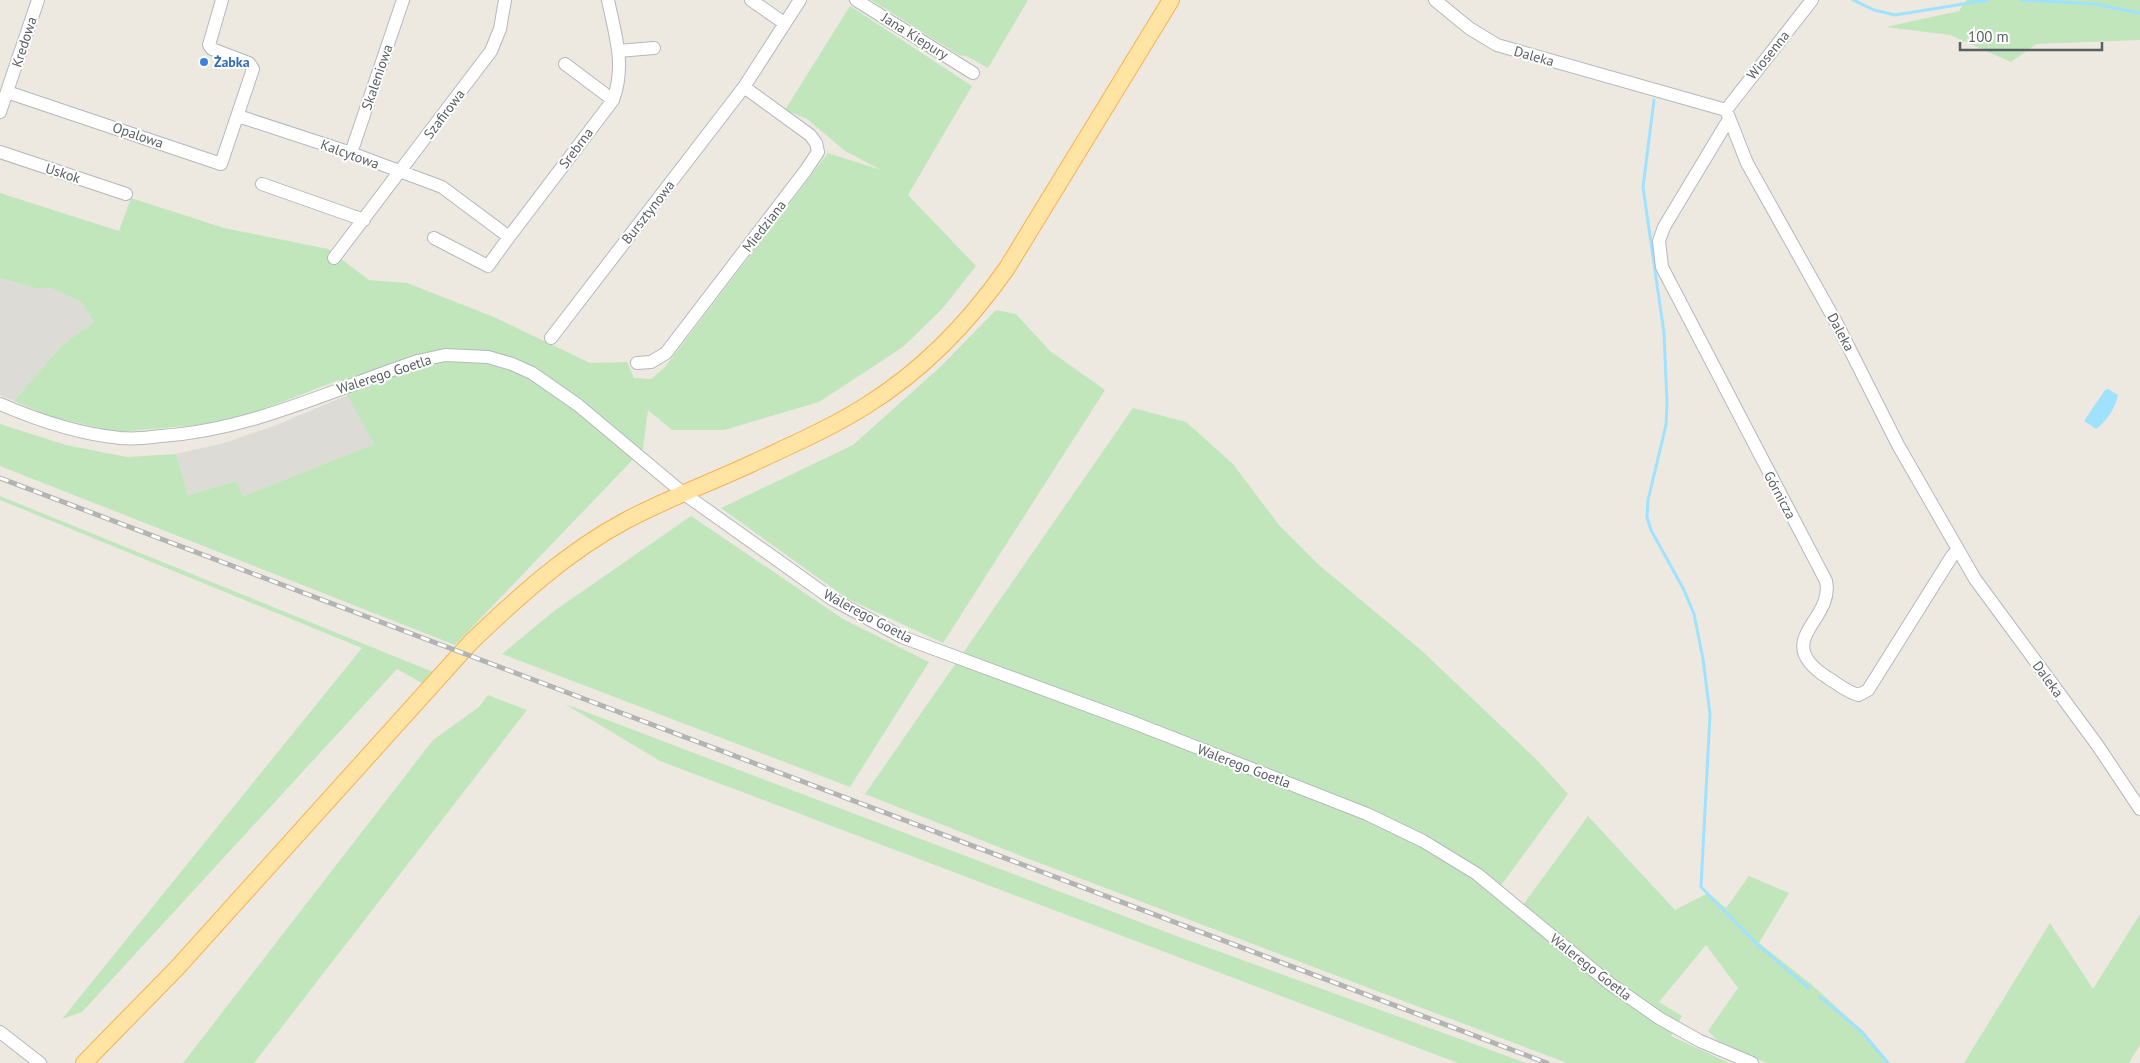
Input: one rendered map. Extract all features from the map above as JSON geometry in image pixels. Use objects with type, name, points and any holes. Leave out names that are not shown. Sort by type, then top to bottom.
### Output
[{"type":"main road","points":[[84,1063],[176,968],[471,642],[517,598],[568,557],[624,521],[683,493],[752,464],[869,404],[919,367],[952,335],[991,290],[1007,268],[1171,0]]},
{"type":"main road","points":[[97,1063],[165,984],[176,968]]},
{"type":"street","name":"Kredowa","points":[[0,112],[38,0]]},
{"type":"street","points":[[222,0],[209,45],[212,49],[249,63],[253,69],[238,116]]},
{"type":"street","name":"Skaleniowa","points":[[351,153],[403,0]]},
{"type":"street","name":"Szafirowa","points":[[334,258],[491,50],[500,29],[505,0]]},
{"type":"street","name":"Srebrna","points":[[434,238],[488,266],[613,100],[619,84],[620,73],[618,51],[608,0]]},
{"type":"street","points":[[751,0],[784,23]]},
{"type":"street","points":[[744,87],[800,0]]},
{"type":"street","name":"Jana Kiepury","points":[[856,0],[973,73]]},
{"type":"street","name":"Daleka","points":[[1435,0],[1469,28],[1497,45],[1728,115],[1747,163],[1837,324],[1898,445],[1958,550],[1976,579],[2098,746],[2140,809]]},
{"type":"street","name":"Wiosenna","points":[[1728,115],[1812,0]]},
{"type":"street","points":[[618,51],[654,48]]},
{"type":"street","points":[[565,64],[613,100]]},
{"type":"street","name":"Bursztynowa","points":[[551,338],[744,87]]},
{"type":"street","name":"Miedziana","points":[[637,363],[651,362],[666,353],[818,152],[816,143],[810,135],[744,87]]},
{"type":"street","name":"Opalowa","points":[[7,92],[221,164],[238,116]]},
{"type":"street","name":"Górnicza","points":[[1728,115],[1668,219],[1659,241],[1659,253],[1662,268],[1826,582],[1827,595],[1804,638],[1804,651],[1809,662],[1818,671],[1850,692],[1859,695],[1865,693],[1952,556],[1958,550]]},
{"type":"street","name":"Kalcytowa","points":[[238,116],[351,153],[442,187],[509,237]]},
{"type":"street","name":"Uskok","points":[[0,152],[126,194]]},
{"type":"street","points":[[262,184],[364,220]]},
{"type":"street","name":"Walerego Goetla","points":[[0,404],[24,415],[93,433],[121,438],[175,435],[239,424],[418,361],[445,355],[488,357],[512,364],[552,386],[683,493],[832,599],[902,637],[1132,722],[1340,803],[1423,840],[1477,874],[1608,983],[1659,1018],[1700,1041],[1752,1063]]},
{"type":"street","points":[[0,1032],[40,1063]]},
{"type":"shaded area","points":[[0,278],[35,288],[51,288],[81,302],[94,322],[62,345],[14,401],[0,395]]},
{"type":"shaded area","points":[[348,395],[374,444],[243,496],[236,481],[188,495],[176,454],[224,443],[274,426]]},
{"type":"green space","points":[[871,0],[1028,0],[988,68],[966,56],[959,55]]},
{"type":"green space","points":[[1966,0],[2140,0],[2140,40],[2036,44],[2011,62],[1950,35],[1886,27],[1959,11]]},
{"type":"green space","points":[[850,6],[972,86],[908,195],[976,266],[942,309],[903,347],[819,402],[724,430],[672,430],[648,410],[643,449],[455,645],[0,466],[0,424],[66,445],[127,457],[176,454],[188,495],[236,481],[243,496],[374,444],[339,380],[230,422],[118,432],[52,417],[14,401],[62,345],[94,322],[81,302],[51,288],[35,288],[0,278],[0,193],[119,231],[131,198],[224,228],[328,249],[369,280],[407,283],[494,317],[590,363],[627,362],[634,378],[651,379],[665,367],[828,153],[881,170],[845,151],[807,119],[785,110]]},
{"type":"green space","points":[[996,310],[1016,314],[1050,351],[1105,390],[943,643],[848,599],[721,508],[853,445],[939,368]]},
{"type":"green space","points":[[1133,408],[1186,422],[1233,464],[1279,525],[1319,565],[1421,650],[1537,760],[1568,794],[1494,895],[1517,913],[1588,816],[1675,910],[1708,893],[1726,908],[1749,876],[1789,893],[1759,943],[1811,984],[1863,1031],[1890,1063],[1767,1063],[1721,1044],[1708,1031],[1738,988],[1706,945],[1659,1002],[1682,1016],[1671,1036],[1729,1063],[1567,1063],[1021,856],[865,794]]},
{"type":"green space","points":[[0,496],[433,672],[424,684],[397,669],[82,1012],[62,1019],[362,648],[0,500]]},
{"type":"green space","points":[[691,516],[843,619],[929,662],[850,787],[502,654],[554,611]]},
{"type":"green space","points":[[488,695],[527,710],[254,1063],[183,1063],[433,740],[479,707]]},
{"type":"green space","points":[[565,704],[1182,938],[1526,1063],[1458,1063],[660,761]]},
{"type":"green space","points":[[2140,914],[2140,1045],[2129,1063],[1964,1063],[2050,923],[2093,989]]},
{"type":"water","points":[[2108,389],[2118,395],[2117,400],[2110,414],[2096,429],[2084,421],[2105,390]]},
{"type":"waterway","points":[[1853,0],[1874,10],[1895,15],[1988,0]]},
{"type":"waterway","points":[[2021,0],[2095,4],[2140,13]]},
{"type":"waterway","points":[[1654,100],[1643,187],[1664,333],[1667,403],[1666,425],[1648,500],[1647,517],[1651,530],[1684,590],[1694,614],[1703,659],[1710,714],[1701,887],[1758,945],[1809,988]]},
{"type":"waterway","points":[[1820,997],[1862,1032],[1888,1063]]},
{"type":"railway","points":[[0,478],[1547,1063]]},
{"type":"place","name":"Żabka","points":[[204,62]]}]
